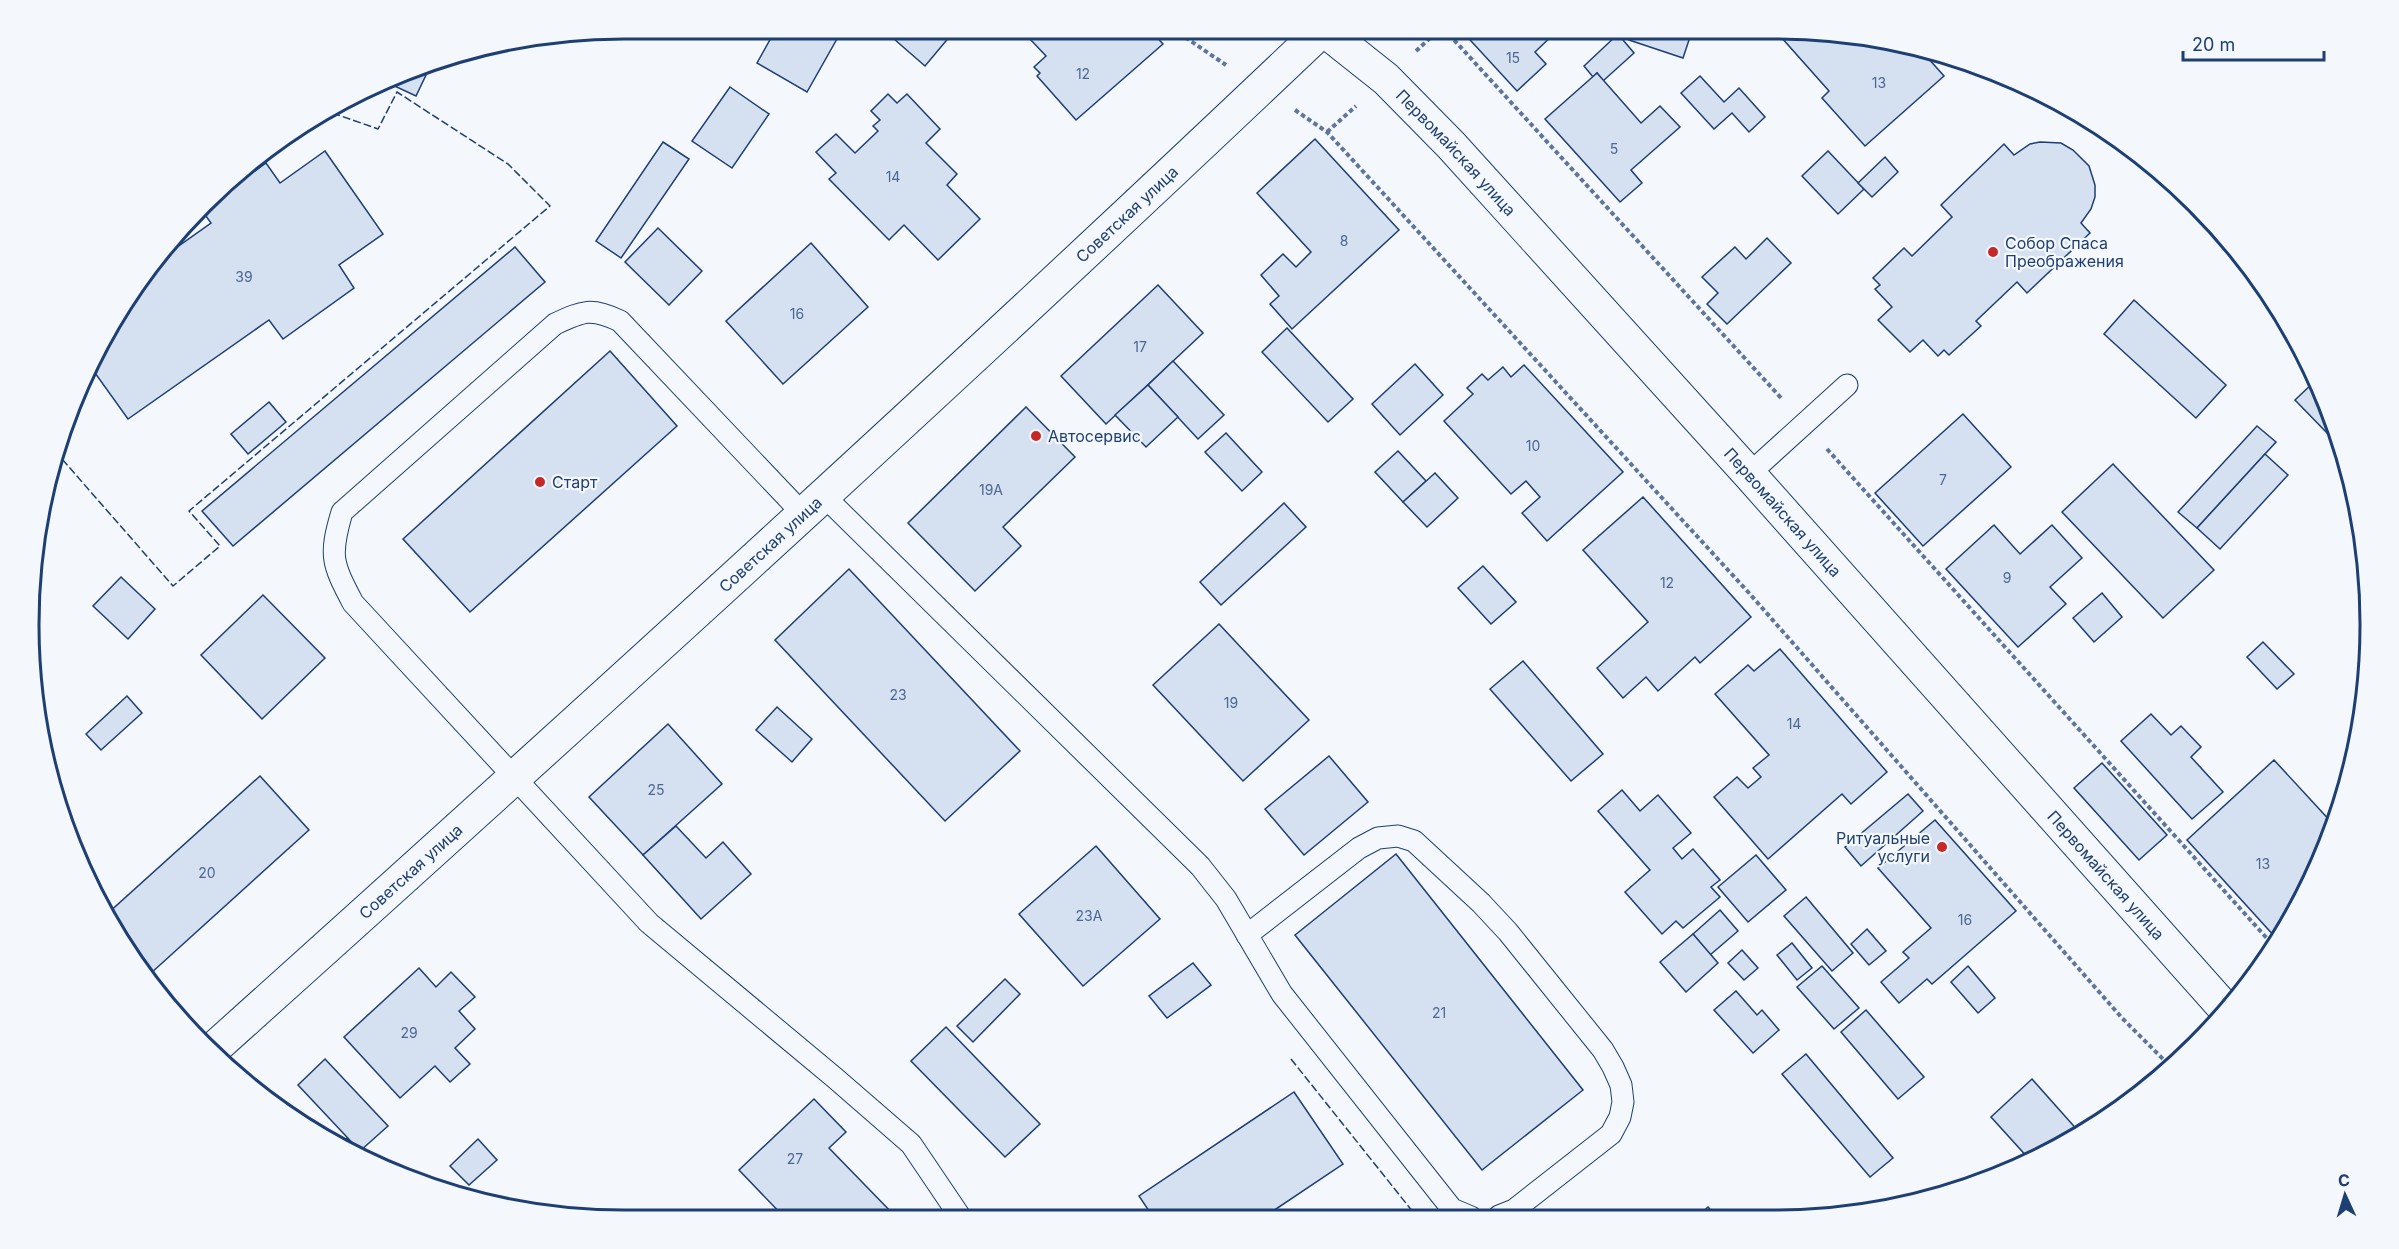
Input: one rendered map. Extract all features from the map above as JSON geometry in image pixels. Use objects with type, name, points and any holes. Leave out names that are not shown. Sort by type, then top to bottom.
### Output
[{"type":"street","name":"Советская улица","points":[[217,1046],[515,778],[813,505],[1312,39]]},
{"type":"street","name":"Первомайская улица","points":[[1334,39],[1371,66],[1421,111],[1749,474],[2221,1004]]},
{"type":"lane","points":[[956,1210],[911,1143],[649,923],[352,603],[336,571],[333,543],[342,513],[555,324],[577,314],[600,311],[620,321],[813,505],[1200,866],[1226,899],[1282,994],[1455,1210]]},
{"type":"lane","points":[[1749,474],[1847,385]]},
{"type":"lane","points":[[1247,935],[1359,848],[1377,838],[1398,836],[1414,842],[1481,903],[1508,932],[1603,1050],[1621,1085],[1623,1102],[1620,1117],[1611,1134],[1514,1210]]},
{"type":"path","points":[[1453,39],[2268,939]]},
{"type":"path","points":[[1327,132],[1749,593],[2122,1018],[2165,1061]]},
{"type":"building","points":[[770,39],[837,39],[807,92],[757,63]]},
{"type":"building","points":[[894,39],[948,39],[925,66]]},
{"type":"building","points":[[1030,39],[1158,39],[1163,44],[1076,120],[1037,76],[1040,73],[1034,67],[1046,56]]},
{"type":"building","points":[[1469,39],[1549,39],[1535,52],[1546,64],[1517,91]]},
{"type":"building","points":[[1613,39],[1622,39],[1634,53],[1603,81],[1597,73],[1593,77],[1584,66]]},
{"type":"building","points":[[1629,39],[1689,39],[1683,58]]},
{"type":"building","points":[[1783,39],[1813,40],[1889,50],[1930,60],[1944,76],[1865,146],[1822,98],[1829,91]]},
{"type":"building","points":[[1597,73],[1641,123],[1660,106],[1680,127],[1631,170],[1642,183],[1620,202],[1545,119]]},
{"type":"building","points":[[425,74],[426,75],[416,96],[395,86]]},
{"type":"building","points":[[1700,76],[1724,102],[1739,88],[1765,117],[1749,132],[1732,113],[1714,129],[1681,93]]},
{"type":"building","points":[[730,87],[769,114],[732,168],[692,141]]},
{"type":"building","points":[[888,94],[897,103],[907,94],[940,129],[926,143],[957,174],[947,185],[980,219],[938,260],[904,225],[889,240],[829,179],[836,173],[816,152],[836,134],[855,153],[878,131],[873,126],[880,120],[871,111]]},
{"type":"building","points":[[1315,139],[1399,230],[1292,329],[1270,304],[1279,296],[1261,275],[1283,254],[1296,267],[1311,252],[1257,193]]},
{"type":"building","points":[[663,142],[689,159],[621,258],[596,241]]},
{"type":"building","name":"Собор Спаса Преображения","points":[[2061,143],[2073,150],[2089,166],[2095,185],[2095,197],[2091,209],[2081,223],[2090,233],[2027,293],[2017,282],[1976,321],[1981,326],[1949,355],[1944,350],[1938,356],[1923,340],[1910,352],[1878,320],[1892,307],[1875,289],[1880,285],[1873,278],[1904,248],[1912,256],[1952,217],[1941,205],[2004,144],[2014,155],[2030,144]]},
{"type":"building","points":[[325,151],[383,234],[339,265],[354,288],[283,339],[269,320],[128,419],[96,374],[117,332],[138,299],[176,248],[211,223],[205,215],[238,184],[266,163],[280,183]]},
{"type":"building","points":[[1828,151],[1864,189],[1838,214],[1802,176]]},
{"type":"building","points":[[1885,157],[1898,172],[1872,197],[1858,183]]},
{"type":"building","points":[[658,228],[702,271],[669,305],[625,262]]},
{"type":"building","points":[[1767,238],[1791,263],[1727,324],[1707,304],[1718,293],[1702,277],[1735,247],[1746,259]]},
{"type":"building","points":[[811,243],[868,307],[783,384],[726,321]]},
{"type":"building","points":[[515,247],[545,282],[233,546],[202,511]]},
{"type":"building","points":[[1158,285],[1203,333],[1106,424],[1061,376]]},
{"type":"building","points":[[2134,300],[2226,385],[2196,418],[2104,334]]},
{"type":"building","points":[[1287,328],[1353,399],[1328,422],[1262,352]]},
{"type":"building","name":"Старт","points":[[610,351],[677,426],[470,612],[403,539]]},
{"type":"building","points":[[1173,361],[1224,415],[1198,439],[1148,385]]},
{"type":"building","points":[[1415,364],[1443,395],[1400,435],[1372,404]]},
{"type":"building","points":[[1524,365],[1623,472],[1547,541],[1522,513],[1540,497],[1526,481],[1511,494],[1444,421],[1473,394],[1467,388],[1482,374],[1488,380],[1503,367],[1511,377]]},
{"type":"building","points":[[1148,385],[1178,417],[1146,447],[1115,415]]},
{"type":"building","points":[[2309,387],[2328,434],[2328,434],[2295,400]]},
{"type":"building","points":[[269,402],[286,422],[248,454],[231,434]]},
{"type":"building","points":[[1026,407],[1075,457],[1003,527],[1021,546],[975,591],[908,523]]},
{"type":"building","points":[[1963,414],[2011,467],[1923,546],[1875,493]]},
{"type":"building","points":[[2257,426],[2276,442],[2197,528],[2178,512]]},
{"type":"building","points":[[1226,433],[1262,472],[1242,491],[1205,452]]},
{"type":"building","points":[[1398,451],[1426,481],[1403,502],[1375,472]]},
{"type":"building","points":[[2265,454],[2288,475],[2220,549],[2197,528]]},
{"type":"building","points":[[2113,464],[2214,570],[2163,618],[2062,512]]},
{"type":"building","points":[[1435,473],[1458,498],[1427,527],[1403,502]]},
{"type":"building","points":[[1643,497],[1751,617],[1700,663],[1695,657],[1658,691],[1646,677],[1623,698],[1597,668],[1648,622],[1583,550]]},
{"type":"building","points":[[1284,503],[1306,527],[1221,605],[1200,582]]},
{"type":"building","points":[[1994,525],[2020,554],[2052,525],[2082,558],[2050,587],[2066,604],[2018,647],[1946,569]]},
{"type":"building","points":[[1483,566],[1516,602],[1491,624],[1458,588]]},
{"type":"building","points":[[849,569],[1020,751],[945,821],[775,640]]},
{"type":"building","points":[[121,577],[155,609],[128,639],[93,606]]},
{"type":"building","points":[[2102,593],[2122,617],[2094,642],[2073,618]]},
{"type":"building","points":[[263,595],[325,658],[262,719],[201,655]]},
{"type":"building","points":[[1219,624],[1309,720],[1243,781],[1153,685]]},
{"type":"building","points":[[2263,642],[2294,674],[2277,689],[2247,657]]},
{"type":"building","points":[[1780,649],[1887,772],[1851,804],[1842,794],[1768,859],[1714,797],[1737,777],[1748,788],[1761,777],[1753,768],[1769,755],[1715,694],[1748,665],[1754,671]]},
{"type":"building","points":[[1523,661],[1603,754],[1571,781],[1490,689]]},
{"type":"building","points":[[127,696],[142,713],[101,750],[86,734]]},
{"type":"building","points":[[777,707],[812,739],[792,762],[756,730]]},
{"type":"building","points":[[2151,714],[2171,735],[2181,726],[2201,747],[2191,757],[2223,792],[2192,819],[2121,741]]},
{"type":"building","points":[[668,724],[722,784],[643,855],[589,797]]},
{"type":"building","points":[[1329,756],[1368,802],[1304,855],[1265,809]]},
{"type":"building","points":[[2274,760],[2327,818],[2300,883],[2272,933],[2187,840]]},
{"type":"building","points":[[2102,763],[2167,835],[2139,860],[2074,788]]},
{"type":"building","points":[[260,776],[309,830],[153,971],[113,909]]},
{"type":"building","points":[[1622,790],[1640,811],[1658,795],[1691,833],[1673,848],[1682,859],[1693,849],[1720,880],[1711,887],[1720,897],[1683,928],[1676,921],[1662,934],[1625,892],[1650,870],[1598,811]]},
{"type":"building","points":[[1908,794],[1923,811],[1861,866],[1845,847]]},
{"type":"building","points":[[1935,820],[2016,911],[1932,984],[1927,979],[1899,1003],[1881,982],[1909,958],[1903,952],[1931,928],[1878,868]]},
{"type":"building","points":[[676,826],[706,858],[723,842],[751,874],[701,919],[643,855]]},
{"type":"building","points":[[1096,846],[1160,919],[1083,986],[1019,914]]},
{"type":"building","points":[[1396,854],[1583,1090],[1482,1170],[1295,935]]},
{"type":"building","points":[[1756,855],[1786,890],[1748,922],[1718,887]]},
{"type":"building","points":[[1806,897],[1853,953],[1832,971],[1784,916]]},
{"type":"building","points":[[1720,910],[1738,931],[1710,955],[1693,934]]},
{"type":"building","points":[[1867,929],[1886,951],[1869,965],[1851,944]]},
{"type":"building","points":[[1693,934],[1718,963],[1686,992],[1660,962]]},
{"type":"building","points":[[1792,943],[1812,968],[1797,980],[1777,955]]},
{"type":"building","points":[[1742,950],[1758,968],[1744,980],[1728,963]]},
{"type":"building","points":[[1193,963],[1211,985],[1167,1018],[1149,996]]},
{"type":"building","points":[[1822,966],[1859,1008],[1834,1029],[1797,987]]},
{"type":"building","points":[[1968,966],[1995,998],[1978,1013],[1951,982]]},
{"type":"building","points":[[419,968],[436,987],[451,972],[475,997],[459,1011],[475,1029],[455,1048],[470,1064],[450,1082],[435,1066],[400,1098],[344,1037]]},
{"type":"building","points":[[1005,979],[1020,994],[973,1042],[957,1026]]},
{"type":"building","points":[[1736,991],[1757,1015],[1762,1010],[1779,1030],[1753,1053],[1714,1010]]},
{"type":"building","points":[[1866,1010],[1924,1077],[1898,1099],[1841,1032]]},
{"type":"building","points":[[946,1027],[1040,1124],[1005,1157],[911,1061]]},
{"type":"building","points":[[1806,1054],[1893,1158],[1870,1177],[1782,1074]]},
{"type":"building","points":[[325,1059],[388,1126],[363,1148],[352,1143],[298,1085]]},
{"type":"building","points":[[2032,1079],[2075,1127],[2024,1154],[1991,1117]]},
{"type":"building","points":[[1294,1092],[1343,1164],[1274,1210],[1148,1210],[1139,1196]]},
{"type":"building","points":[[814,1099],[846,1132],[829,1148],[889,1210],[777,1210],[739,1170]]},
{"type":"building","points":[[478,1139],[497,1160],[469,1185],[450,1166]]},
{"type":"fence","points":[[63,460],[173,586],[220,546],[189,511],[550,206],[508,164],[397,92],[378,129],[337,114]]},
{"type":"fence","points":[[1291,1059],[1411,1210]]},
{"type":"place","name":"Собор Спаса Преображения","points":[[1993,252]]},
{"type":"place","name":"Автосервис","points":[[1036,436]]},
{"type":"place","name":"Старт","points":[[540,482]]},
{"type":"place","name":"Ритуальные услуги","points":[[1942,847]]}]
